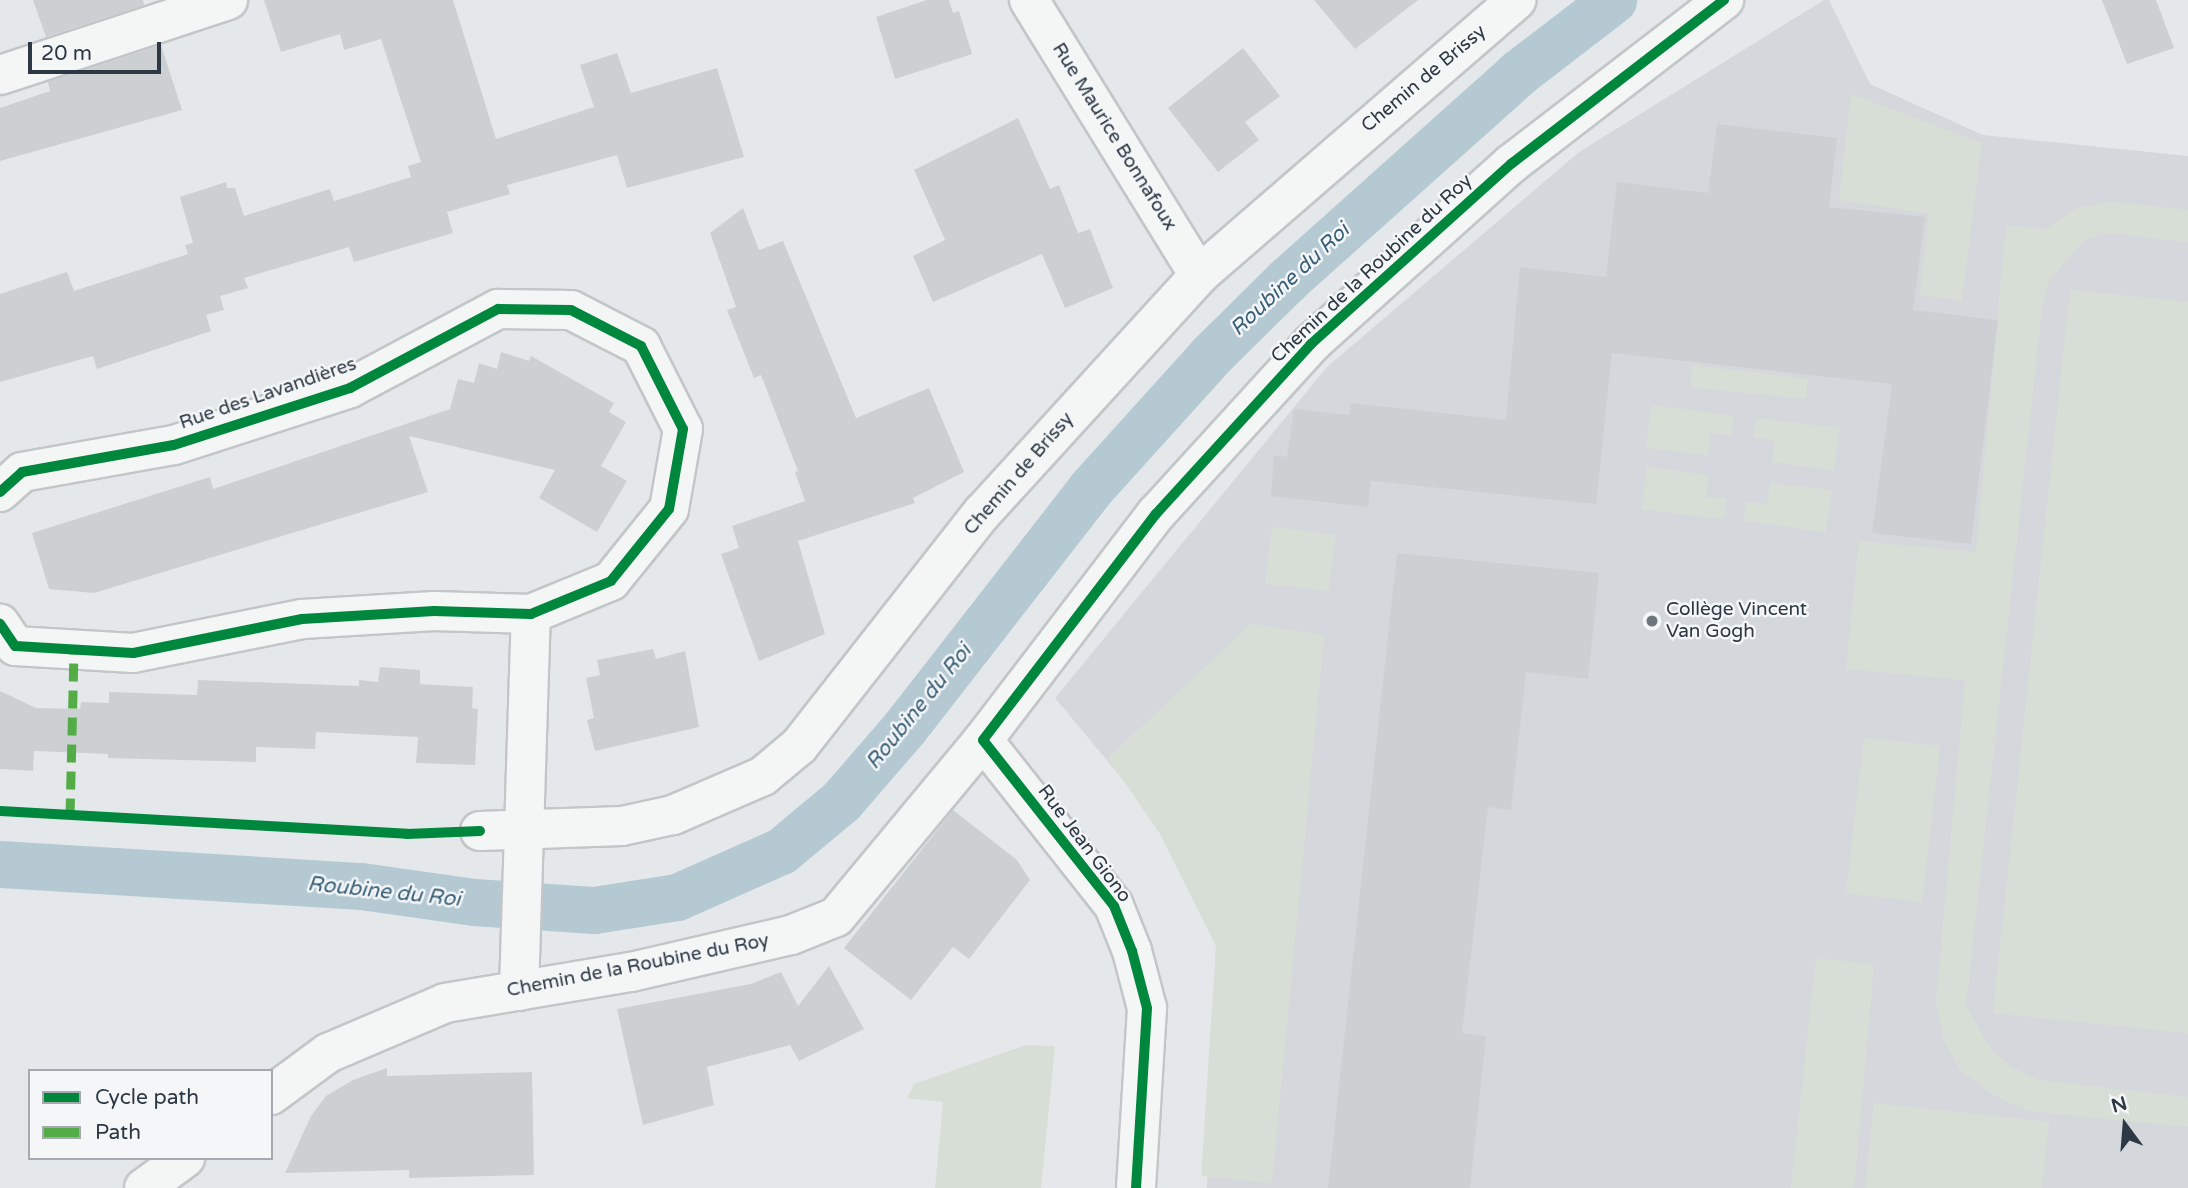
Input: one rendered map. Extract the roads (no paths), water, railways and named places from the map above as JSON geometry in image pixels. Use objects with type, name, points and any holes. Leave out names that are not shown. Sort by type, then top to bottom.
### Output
[{"type":"street","points":[[0,75],[228,0]]},
{"type":"street","name":"Rue Maurice Bonnafoux","points":[[1029,0],[1199,275]]},
{"type":"street","name":"Chemin de Brissy","points":[[480,831],[525,839],[622,826],[673,815],[763,776],[799,747],[982,513],[1199,275],[1517,0]]},
{"type":"street","name":"Chemin de la Roubine du Roy","points":[[273,1094],[327,1053],[520,973],[631,972],[791,935],[836,917],[983,740],[1156,514],[1311,344],[1511,163],[1724,0]]},
{"type":"street","name":"Rue des Lavandières","points":[[0,492],[22,472],[174,445],[351,388],[498,309],[571,310],[641,346],[683,429],[669,509],[611,581],[531,614],[434,611],[302,619],[133,653],[15,646],[0,624]]},
{"type":"street","points":[[520,973],[531,614]]},
{"type":"street","name":"Rue Jean Giono","points":[[983,740],[1114,906],[1132,951],[1147,1008],[1136,1188]]},
{"type":"street","points":[[144,1188],[182,1160]]},
{"type":"waterway","name":"Roubine du Roi","points":[[0,864],[361,886],[474,902],[594,910],[677,897],[781,851],[841,801],[905,727],[1090,489],[1210,356],[1288,279],[1518,73],[1613,0]]},
{"type":"place","name":"Collège Vincent Van Gogh","points":[[1652,621]]}]
